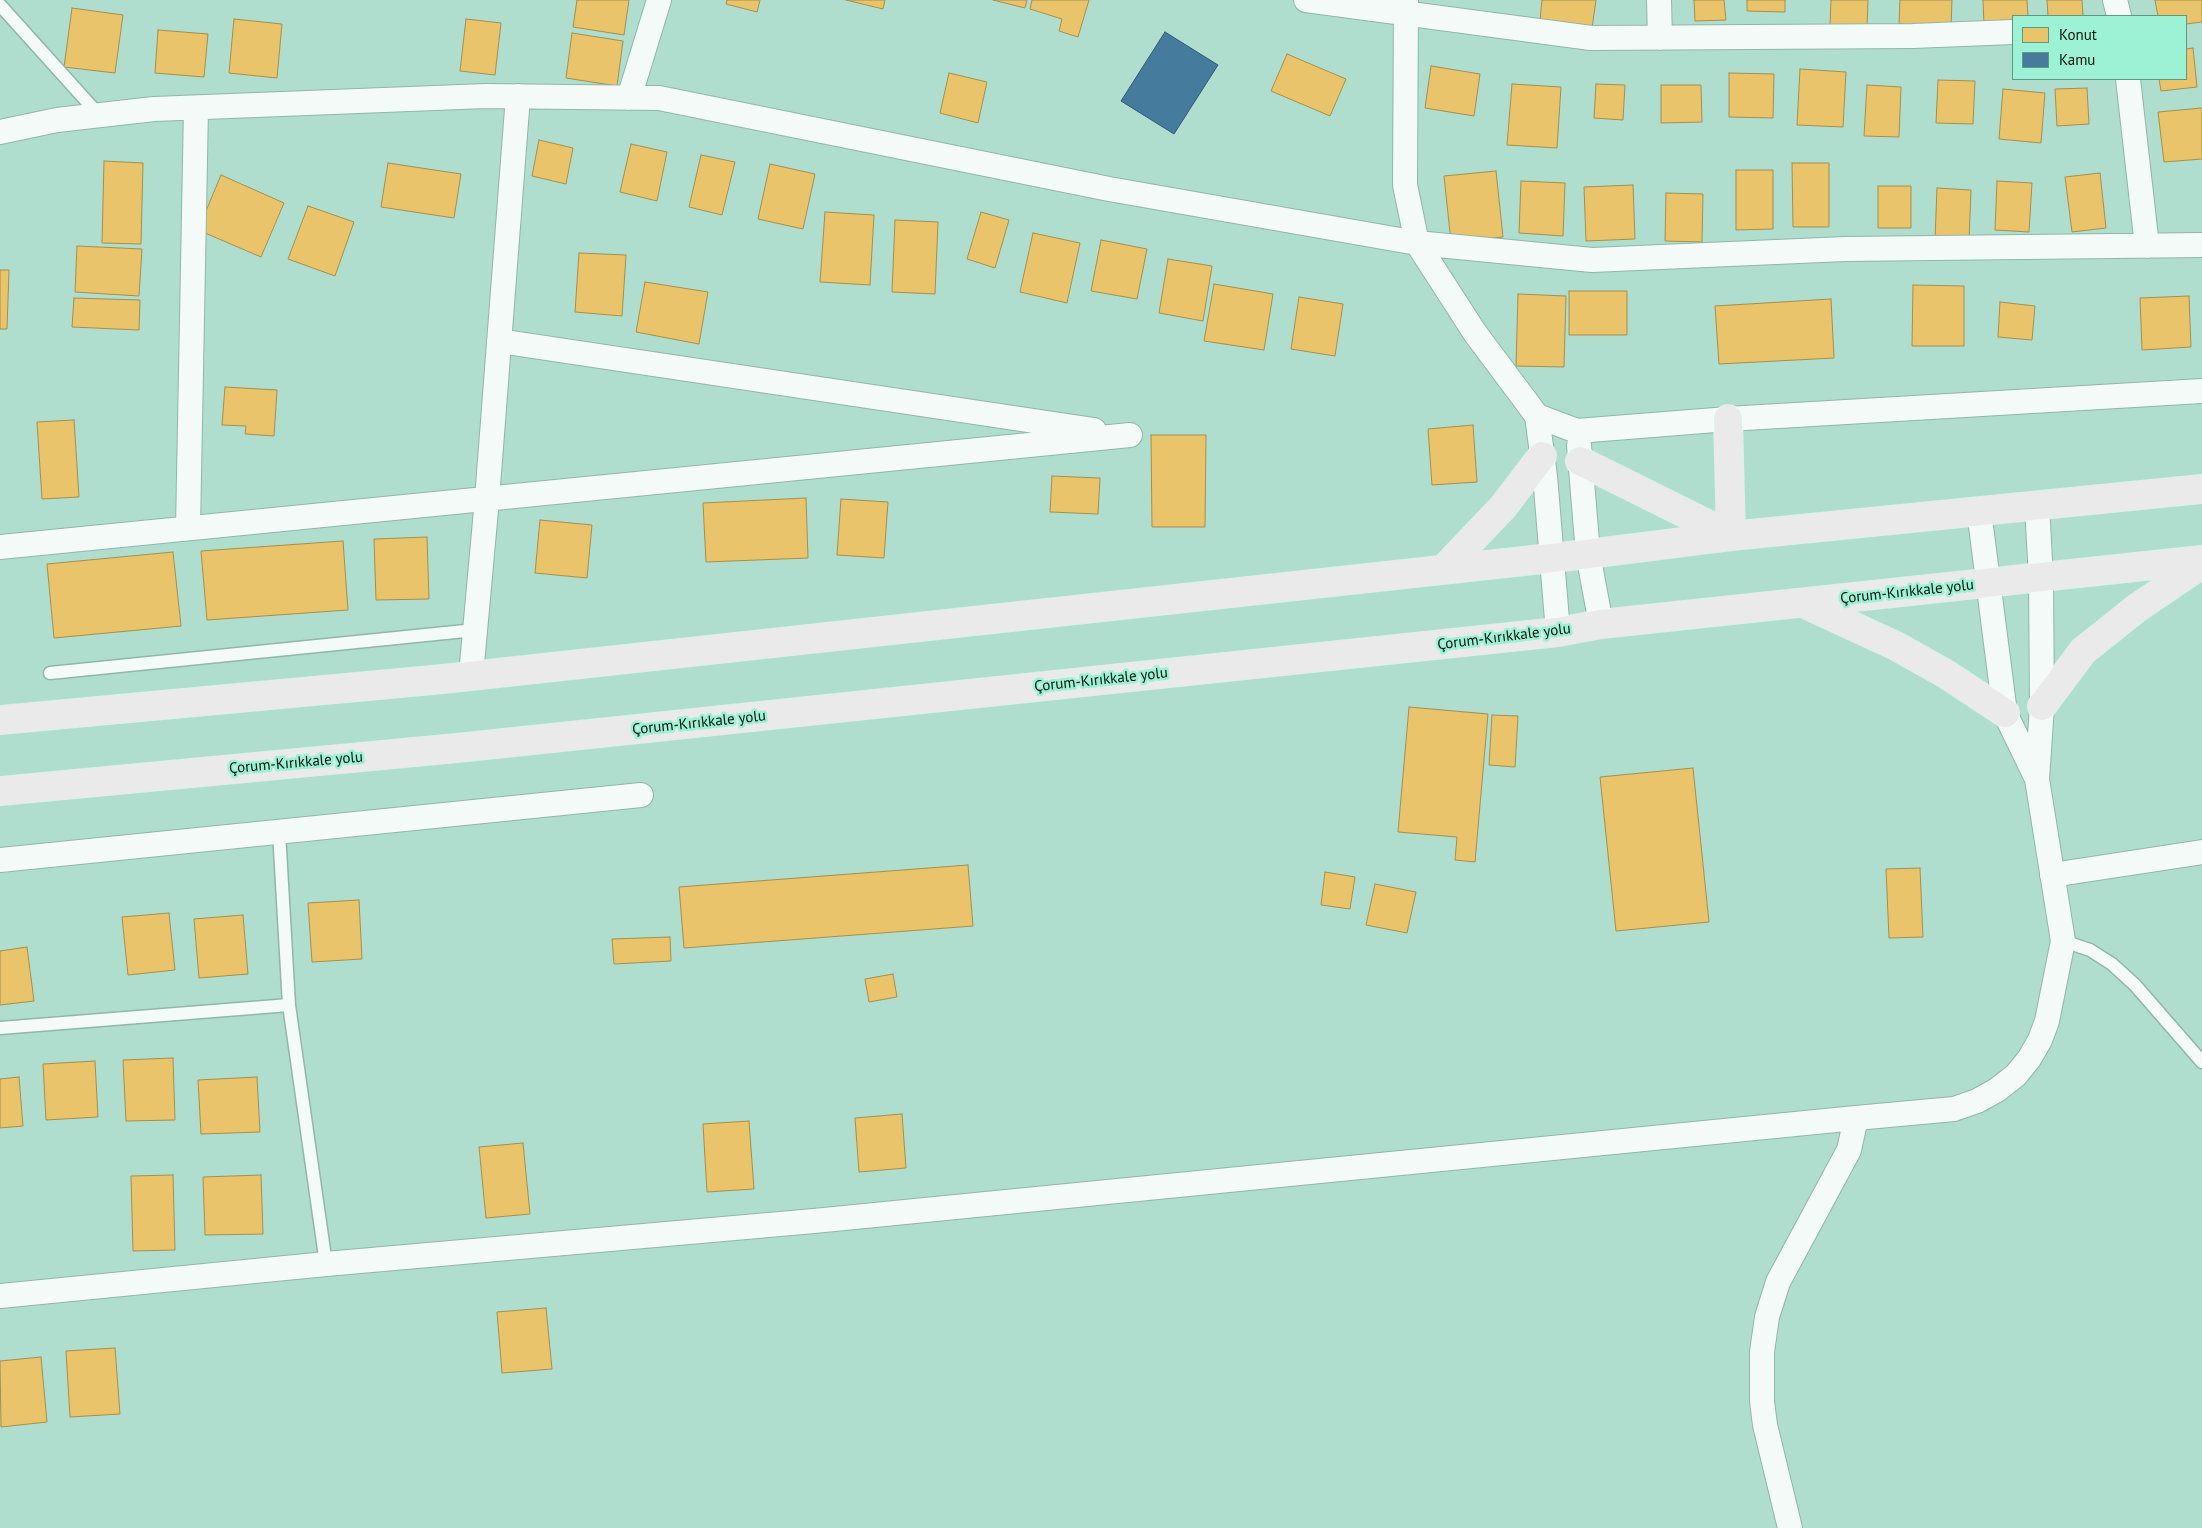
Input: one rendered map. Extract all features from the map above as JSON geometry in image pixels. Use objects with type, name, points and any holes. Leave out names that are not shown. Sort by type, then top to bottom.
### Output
[{"type":"highway","points":[[1728,419],[1731,536]]},
{"type":"highway","points":[[1443,570],[1503,507],[1542,456]]},
{"type":"highway","points":[[1580,461],[1731,536]]},
{"type":"highway","points":[[0,720],[471,675],[1443,570],[1731,536],[2202,489]]},
{"type":"highway","points":[[2042,706],[2083,651],[2137,608],[2202,562]]},
{"type":"highway","name":"Çorum-Kırıkkale yolu","points":[[0,791],[456,748],[1558,632],[1601,624],[2202,562]]},
{"type":"highway","points":[[1802,603],[1896,646],[1946,674],[2005,713]]},
{"type":"street","points":[[629,98],[659,0]]},
{"type":"street","points":[[1306,0],[1406,6],[1591,38],[1914,36],[2012,32]]},
{"type":"street","points":[[1659,0],[1660,38]]},
{"type":"street","points":[[2115,0],[2119,15]]},
{"type":"street","points":[[1406,6],[1405,185],[1417,243],[1475,333],[1537,416],[1558,632]]},
{"type":"street","points":[[2128,80],[2147,246]]},
{"type":"street","points":[[0,132],[57,120],[154,110],[486,96],[659,98],[1109,189],[1417,243],[1592,260],[1845,249],[2202,245]]},
{"type":"street","points":[[471,675],[500,341],[518,96]]},
{"type":"street","points":[[188,528],[196,108]]},
{"type":"street","points":[[0,548],[1130,435],[500,341]]},
{"type":"street","points":[[1537,416],[1577,431],[1728,419],[2202,391]]},
{"type":"street","points":[[1577,431],[1588,554],[1601,624]]},
{"type":"street","points":[[0,1296],[326,1264],[814,1221],[1954,1109],[1977,1101],[1998,1090],[2016,1075],[2036,1047],[2047,1021],[2064,941],[2036,778],[2042,706],[2041,578],[2037,504]]},
{"type":"street","points":[[1979,511],[2005,713],[2036,778]]},
{"type":"street","points":[[0,860],[641,794]]},
{"type":"street","points":[[2052,875],[2202,852]]},
{"type":"street","points":[[1790,1528],[1764,1417],[1761,1376],[1763,1343],[1778,1282],[1849,1150],[1856,1118]]},
{"type":"lane","points":[[0,5],[100,116]]},
{"type":"lane","points":[[50,673],[475,630]]},
{"type":"lane","points":[[279,832],[289,1006],[326,1264]]},
{"type":"lane","points":[[2064,941],[2090,950],[2112,964],[2135,985],[2202,1062]]},
{"type":"lane","points":[[0,1028],[289,1006]]},
{"type":"building: Konut","points":[[577,0],[629,0],[624,35],[573,27]]},
{"type":"building: Konut","points":[[727,0],[760,0],[757,12],[726,4]]},
{"type":"building: Konut","points":[[846,0],[885,0],[883,9]]},
{"type":"building: Konut","points":[[993,0],[1027,0],[1025,8]]},
{"type":"building: Konut","points":[[1032,0],[1089,0],[1078,37],[1059,31],[1062,19],[1030,9]]},
{"type":"building: Konut","points":[[1542,0],[1596,0],[1592,28],[1540,20]]},
{"type":"building: Konut","points":[[1694,0],[1724,0],[1726,20],[1695,21]]},
{"type":"building: Konut","points":[[1747,0],[1785,0],[1785,12],[1747,11]]},
{"type":"building: Konut","points":[[1831,0],[1868,0],[1867,28],[1830,26]]},
{"type":"building: Konut","points":[[1900,0],[1952,0],[1951,27],[1899,24]]},
{"type":"building: Konut","points":[[1983,0],[2027,0],[2028,15],[2012,15],[2012,25],[1984,26]]},
{"type":"building: Konut","points":[[2047,0],[2082,0],[2083,15],[2048,15]]},
{"type":"building: Konut","points":[[2155,0],[2202,0],[2202,22],[2187,24],[2187,15],[2158,15]]},
{"type":"building: Konut","points":[[72,8],[123,15],[115,73],[64,67]]},
{"type":"building: Konut","points":[[234,19],[282,24],[277,78],[229,73]]},
{"type":"building: Konut","points":[[466,19],[501,23],[495,75],[460,71]]},
{"type":"building: Konut","points":[[158,30],[208,34],[204,77],[155,73]]},
{"type":"building: Konut","points":[[572,33],[623,41],[617,86],[566,78]]},
{"type":"building: Konut","points":[[2193,48],[2197,87],[2161,91],[2159,80],[2187,80],[2187,49]]},
{"type":"building: Konut","points":[[1287,54],[1346,79],[1330,116],[1271,91]]},
{"type":"building: Konut","points":[[1431,66],[1480,74],[1474,116],[1425,108]]},
{"type":"building: Konut","points":[[1800,69],[1846,72],[1843,127],[1797,125]]},
{"type":"building: Konut","points":[[949,73],[987,82],[978,123],[940,113]]},
{"type":"building: Konut","points":[[1729,73],[1774,74],[1773,118],[1729,117]]},
{"type":"building: Konut","points":[[1938,80],[1975,81],[1973,124],[1936,123]]},
{"type":"building: Konut","points":[[1512,84],[1561,87],[1557,148],[1507,145]]},
{"type":"building: Konut","points":[[1596,84],[1625,85],[1623,120],[1594,118]]},
{"type":"building: Konut","points":[[1661,85],[1701,85],[1702,122],[1661,123]]},
{"type":"building: Konut","points":[[1867,85],[1901,87],[1899,137],[1864,136]]},
{"type":"building: Konut","points":[[2087,88],[2089,124],[2057,126],[2055,89]]},
{"type":"building: Konut","points":[[2003,89],[2045,93],[2041,143],[1999,139]]},
{"type":"building: Konut","points":[[2202,108],[2202,159],[2164,162],[2158,112]]},
{"type":"building: Konut","points":[[539,140],[573,148],[566,184],[532,176]]},
{"type":"building: Konut","points":[[631,144],[667,152],[657,201],[620,192]]},
{"type":"building: Konut","points":[[701,155],[735,162],[722,215],[689,207]]},
{"type":"building: Konut","points":[[104,161],[143,163],[141,244],[102,243]]},
{"type":"building: Konut","points":[[388,163],[461,174],[454,218],[381,207]]},
{"type":"building: Konut","points":[[1792,163],[1829,163],[1829,227],[1793,227]]},
{"type":"building: Konut","points":[[770,164],[815,174],[803,229],[758,219]]},
{"type":"building: Konut","points":[[1736,170],[1773,170],[1773,229],[1736,230]]},
{"type":"building: Konut","points":[[1496,171],[1503,237],[1451,242],[1444,176]]},
{"type":"building: Konut","points":[[2100,173],[2106,228],[2072,232],[2065,177]]},
{"type":"building: Konut","points":[[221,175],[284,203],[261,257],[198,230]]},
{"type":"building: Konut","points":[[1521,181],[1565,183],[1563,236],[1519,233]]},
{"type":"building: Konut","points":[[1997,181],[2032,183],[2029,232],[1995,230]]},
{"type":"building: Konut","points":[[1633,185],[1635,239],[1586,241],[1584,187]]},
{"type":"building: Konut","points":[[1878,186],[1911,186],[1911,228],[1878,228]]},
{"type":"building: Konut","points":[[1937,188],[1971,190],[1969,241],[1935,240]]},
{"type":"building: Konut","points":[[1666,193],[1703,194],[1702,242],[1665,241]]},
{"type":"building: Konut","points":[[308,206],[354,222],[335,276],[288,259]]},
{"type":"building: Konut","points":[[825,212],[874,215],[870,285],[820,282]]},
{"type":"building: Konut","points":[[981,212],[1009,220],[995,268],[967,259]]},
{"type":"building: Konut","points":[[895,220],[938,222],[935,294],[892,292]]},
{"type":"building: Konut","points":[[1033,233],[1080,243],[1067,303],[1020,292]]},
{"type":"building: Konut","points":[[1101,240],[1147,249],[1137,299],[1091,291]]},
{"type":"building: Konut","points":[[77,246],[142,249],[139,296],[75,292]]},
{"type":"building: Konut","points":[[579,253],[626,255],[622,316],[575,312]]},
{"type":"building: Konut","points":[[1168,259],[1212,266],[1203,321],[1159,313]]},
{"type":"building: Konut","points":[[0,270],[9,270],[7,329],[0,329]]},
{"type":"building: Konut","points":[[645,282],[708,292],[699,344],[636,332]]},
{"type":"building: Konut","points":[[1214,284],[1273,294],[1264,350],[1204,341]]},
{"type":"building: Konut","points":[[1913,285],[1964,286],[1964,346],[1912,346]]},
{"type":"building: Konut","points":[[1569,291],[1627,291],[1627,335],[1569,335]]},
{"type":"building: Konut","points":[[1518,294],[1566,296],[1564,367],[1516,366]]},
{"type":"building: Konut","points":[[2189,296],[2191,347],[2142,350],[2140,298]]},
{"type":"building: Konut","points":[[1299,297],[1343,304],[1335,356],[1291,349]]},
{"type":"building: Konut","points":[[74,298],[140,300],[139,330],[72,327]]},
{"type":"building: Konut","points":[[1831,299],[1834,358],[1719,364],[1715,306]]},
{"type":"building: Konut","points":[[2000,302],[2035,306],[2032,340],[1998,337]]},
{"type":"building: Konut","points":[[225,387],[277,390],[274,436],[245,434],[246,426],[222,425]]},
{"type":"building: Konut","points":[[74,420],[79,497],[42,499],[37,422]]},
{"type":"building: Konut","points":[[1473,425],[1477,482],[1432,485],[1428,429]]},
{"type":"building: Konut","points":[[1151,435],[1206,435],[1205,527],[1152,527]]},
{"type":"building: Konut","points":[[1052,476],[1100,478],[1098,514],[1050,512]]},
{"type":"building: Konut","points":[[806,498],[808,558],[706,562],[703,503]]},
{"type":"building: Konut","points":[[841,499],[888,502],[884,558],[837,555]]},
{"type":"building: Konut","points":[[540,520],[592,525],[587,578],[535,573]]},
{"type":"building: Konut","points":[[427,537],[429,599],[376,600],[374,539]]},
{"type":"building: Konut","points":[[343,541],[348,610],[207,620],[201,551]]},
{"type":"building: Konut","points":[[173,552],[181,626],[54,638],[47,564]]},
{"type":"building: Konut","points":[[1409,707],[1488,714],[1475,862],[1455,860],[1457,837],[1398,832]]},
{"type":"building: Konut","points":[[1492,715],[1518,716],[1515,767],[1489,765]]},
{"type":"building: Konut","points":[[1693,768],[1709,922],[1616,931],[1600,777]]},
{"type":"building: Konut","points":[[968,865],[973,926],[684,948],[679,887]]},
{"type":"building: Konut","points":[[1920,868],[1923,937],[1889,938],[1886,869]]},
{"type":"building: Konut","points":[[1325,872],[1355,877],[1350,909],[1321,905]]},
{"type":"building: Konut","points":[[1375,884],[1416,892],[1407,933],[1366,925]]},
{"type":"building: Konut","points":[[359,900],[362,959],[312,962],[308,903]]},
{"type":"building: Konut","points":[[169,913],[175,970],[128,975],[122,917]]},
{"type":"building: Konut","points":[[243,915],[248,974],[199,978],[194,919]]},
{"type":"building: Konut","points":[[670,937],[671,961],[614,964],[612,939]]},
{"type":"building: Konut","points":[[27,947],[34,1001],[0,1005],[0,951]]},
{"type":"building: Konut","points":[[893,974],[897,997],[869,1002],[865,979]]},
{"type":"building: Konut","points":[[173,1058],[175,1120],[126,1121],[123,1060]]},
{"type":"building: Konut","points":[[95,1061],[98,1117],[46,1120],[43,1064]]},
{"type":"building: Konut","points":[[19,1077],[23,1126],[0,1128],[0,1079]]},
{"type":"building: Konut","points":[[257,1077],[260,1132],[201,1134],[198,1080]]},
{"type":"building: Konut","points":[[902,1114],[906,1168],[859,1172],[855,1118]]},
{"type":"building: Konut","points":[[749,1121],[754,1189],[707,1192],[703,1124]]},
{"type":"building: Konut","points":[[523,1143],[530,1214],[486,1218],[479,1147]]},
{"type":"building: Konut","points":[[173,1175],[175,1250],[133,1251],[131,1176]]},
{"type":"building: Konut","points":[[261,1175],[263,1234],[205,1235],[203,1177]]},
{"type":"building: Konut","points":[[546,1308],[552,1369],[502,1373],[497,1312]]},
{"type":"building: Konut","points":[[115,1348],[120,1414],[70,1417],[66,1351]]},
{"type":"building: Konut","points":[[41,1357],[47,1422],[1,1427],[0,1361]]},
{"type":"building: Kamu","points":[[1165,32],[1218,65],[1174,134],[1121,101]]}]
